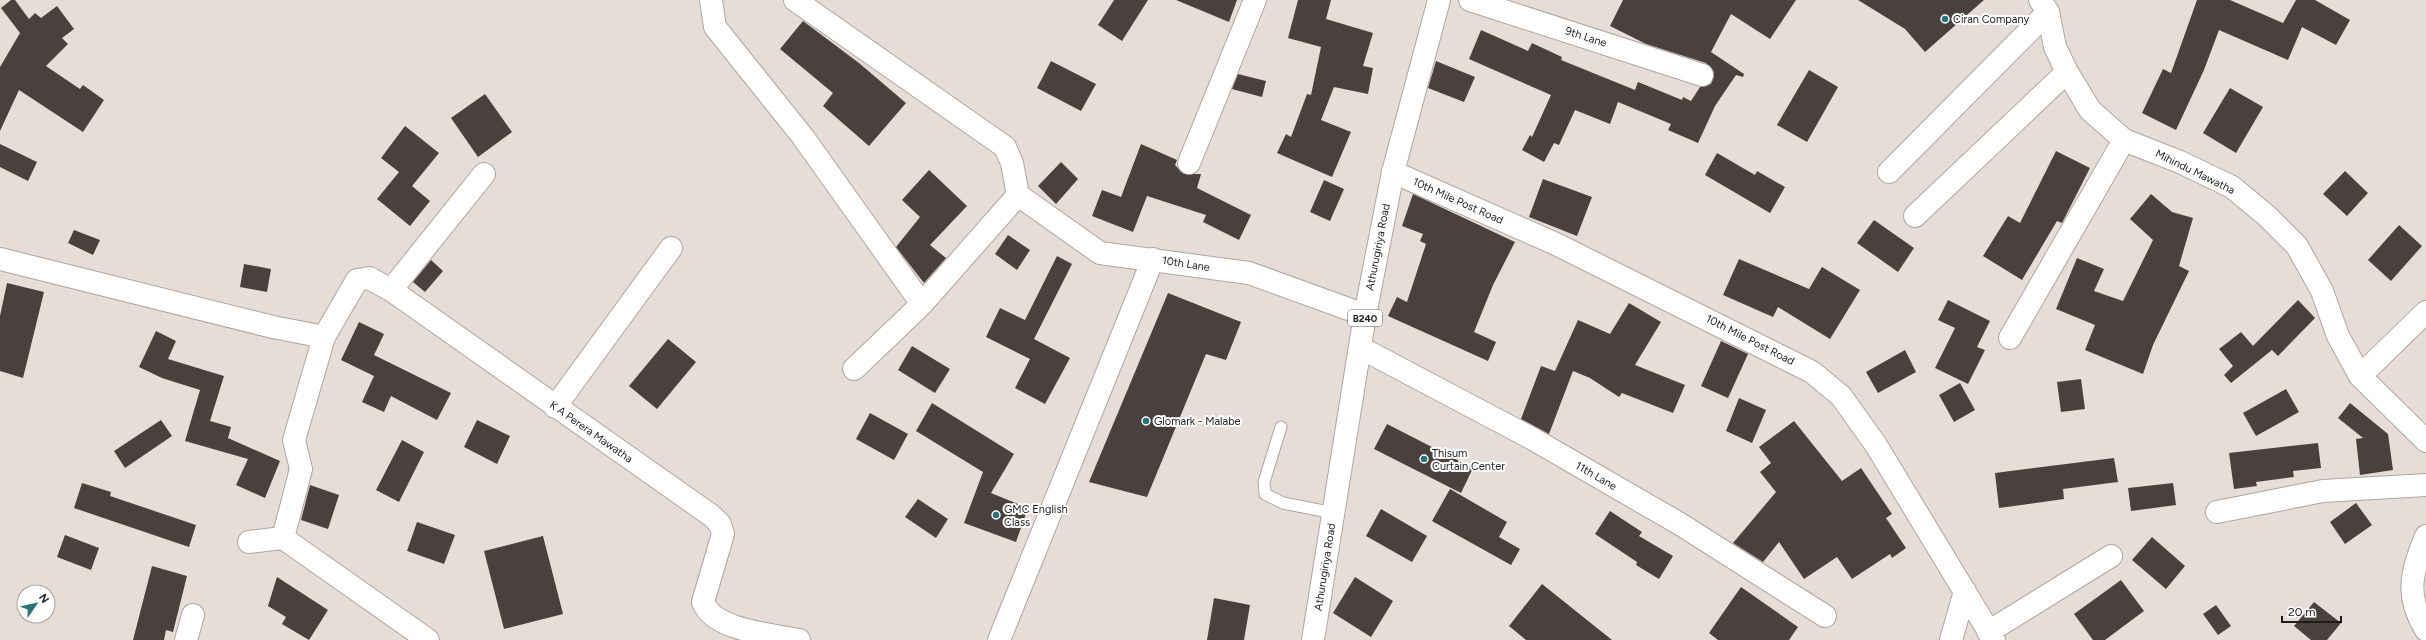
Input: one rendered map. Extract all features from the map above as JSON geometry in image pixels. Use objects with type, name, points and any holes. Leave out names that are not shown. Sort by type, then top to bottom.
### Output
[{"type":"street","points":[[711,0],[715,27],[803,137],[922,304]]},
{"type":"street","points":[[795,0],[1005,147],[1012,163],[1018,195],[922,304],[854,368]]},
{"type":"street","points":[[1189,163],[1255,0]]},
{"type":"street","name":"Athurugiriya Road","points":[[1313,640],[1361,348],[1365,315],[1393,172],[1439,0]]},
{"type":"street","name":"9th Lane","points":[[1470,0],[1702,75]]},
{"type":"street","points":[[1889,172],[2044,6]]},
{"type":"street","name":"Mihindu Mawatha","points":[[2044,6],[2055,47],[2067,72],[2090,110],[2124,140],[2180,162],[2232,187],[2267,216],[2297,246],[2322,291],[2338,336],[2360,376],[2425,438]]},
{"type":"street","points":[[1915,216],[2067,72]]},
{"type":"street","points":[[2010,338],[2124,140]]},
{"type":"street","name":"10th Mile Post Road","points":[[1393,172],[1556,244],[1812,372],[1841,396],[1876,445],[1991,636]]},
{"type":"street","points":[[391,290],[484,174]]},
{"type":"street","name":"10th Lane","points":[[1018,195],[1100,253],[1249,273],[1365,315]]},
{"type":"street","points":[[555,407],[671,248]]},
{"type":"street","points":[[0,259],[273,327],[324,337],[294,440],[301,469],[283,538]]},
{"type":"street","points":[[999,640],[1153,259]]},
{"type":"street","name":"K A Perera Mawatha","points":[[324,337],[357,280],[369,278],[391,290],[555,407],[712,516],[720,524],[723,534],[703,602],[706,610],[724,624],[799,640]]},
{"type":"street","points":[[2360,376],[2426,312]]},
{"type":"street","name":"11th Lane","points":[[1361,348],[1540,443],[1680,524],[1825,616]]},
{"type":"street","points":[[2217,512],[2323,491],[2426,485]]},
{"type":"street","points":[[2426,536],[2413,568],[2413,600],[2418,618],[2426,630]]},
{"type":"street","points":[[248,542],[283,538],[428,640]]},
{"type":"street","points":[[1991,636],[2111,556]]},
{"type":"street","points":[[1951,640],[1965,591]]},
{"type":"street","points":[[186,640],[193,615]]},
{"type":"lane","points":[[1281,426],[1264,482],[1265,494],[1283,503],[1334,513]]},
{"type":"building","points":[[11,0],[15,0],[29,19],[35,13],[41,18],[57,6],[74,29],[62,38],[68,44],[46,66],[80,89],[83,85],[104,100],[83,132],[19,90],[0,131],[0,67],[20,33],[1,8]]},
{"type":"building","points":[[1114,0],[1148,0],[1122,41],[1098,25]]},
{"type":"building","points":[[1176,0],[1237,0],[1229,22]]},
{"type":"building","points":[[1298,0],[1331,0],[1326,19],[1373,33],[1363,66],[1373,68],[1368,94],[1334,87],[1321,120],[1351,132],[1332,177],[1277,153],[1286,134],[1291,137],[1307,94],[1311,95],[1321,47],[1288,38]]},
{"type":"building","points":[[1623,0],[1796,0],[1770,39],[1731,14],[1711,52],[1744,74],[1743,77],[1736,75],[1715,106],[1698,143],[1668,130],[1671,124],[1618,102],[1610,124],[1575,110],[1559,145],[1554,143],[1544,162],[1522,150],[1530,135],[1532,137],[1551,95],[1469,59],[1481,30],[1528,51],[1532,43],[1562,57],[1561,60],[1635,90],[1638,82],[1682,100],[1683,97],[1691,101],[1700,87],[1711,84],[1714,72],[1706,63],[1646,44],[1610,26]]},
{"type":"building","points":[[1858,0],[1984,0],[1925,52],[1905,29]]},
{"type":"building","points":[[2197,0],[2230,0],[2283,23],[2296,0],[2315,0],[2350,20],[2336,45],[2302,27],[2288,60],[2219,30],[2204,70],[2176,130],[2142,113],[2163,69],[2171,73]]},
{"type":"building","points":[[803,21],[859,63],[906,103],[869,146],[823,106],[833,93],[780,49]]},
{"type":"building","points":[[1051,61],[1096,84],[1081,111],[1037,88]]},
{"type":"building","points":[[1436,61],[1475,77],[1464,102],[1428,88]]},
{"type":"building","points":[[1809,70],[1838,87],[1807,142],[1777,125]]},
{"type":"building","points":[[1238,74],[1266,81],[1262,97],[1232,89]]},
{"type":"building","points":[[2230,88],[2263,107],[2236,153],[2203,133]]},
{"type":"building","points":[[485,94],[512,132],[478,157],[451,118]]},
{"type":"building","points":[[405,126],[439,153],[412,186],[430,201],[410,226],[377,199],[399,172],[381,158]]},
{"type":"building","points":[[0,144],[37,162],[28,181],[0,167]]},
{"type":"building","points":[[1141,144],[1177,160],[1175,165],[1184,174],[1201,174],[1197,188],[1251,215],[1239,240],[1203,222],[1206,215],[1147,196],[1133,232],[1092,216],[1102,190],[1121,197]]},
{"type":"building","points":[[2056,151],[2090,168],[2062,223],[2057,221],[2022,280],[1983,256],[2008,216],[2020,223]]},
{"type":"building","points":[[1717,153],[1755,175],[1757,171],[1785,187],[1770,213],[1705,175]]},
{"type":"building","points":[[1061,162],[1078,179],[1056,204],[1038,186]]},
{"type":"building","points":[[929,170],[967,206],[930,245],[946,258],[924,283],[896,247],[920,217],[902,200]]},
{"type":"building","points":[[2345,171],[2368,193],[2347,216],[2323,194]]},
{"type":"building","points":[[1543,179],[1592,197],[1577,236],[1529,217]]},
{"type":"building","points":[[1324,180],[1344,189],[1330,221],[1310,212]]},
{"type":"building","points":[[1413,194],[1515,242],[1493,285],[1474,332],[1496,342],[1488,361],[1388,316],[1397,297],[1407,302],[1426,244],[1420,241],[1423,234],[1402,226]]},
{"type":"building","points":[[2151,194],[2172,212],[2193,218],[2179,266],[2189,271],[2153,345],[2143,374],[2085,350],[2095,325],[2056,309],[2077,258],[2104,269],[2094,291],[2123,301],[2153,240],[2130,219]]},
{"type":"building","points":[[1874,220],[1914,248],[1898,272],[1857,243]]},
{"type":"building","points":[[2399,225],[2422,246],[2391,281],[2368,260]]},
{"type":"building","points":[[74,230],[100,240],[93,255],[68,243]]},
{"type":"building","points":[[1008,235],[1030,250],[1017,270],[995,254]]},
{"type":"building","points":[[1057,256],[1072,264],[1034,339],[1070,358],[1045,404],[1015,388],[1030,359],[986,337],[1000,308],[1025,320]]},
{"type":"building","points":[[1739,259],[1809,289],[1822,267],[1860,290],[1830,339],[1778,307],[1773,317],[1723,295]]},
{"type":"building","points":[[431,260],[443,271],[425,292],[413,282]]},
{"type":"building","points":[[244,264],[271,269],[267,292],[240,287]]},
{"type":"building","points":[[7,283],[44,292],[23,378],[0,371],[0,316]]},
{"type":"building","name":"Glomark - Malabe","points":[[1168,293],[1241,322],[1226,360],[1206,354],[1147,497],[1089,482]]},
{"type":"building","points":[[1948,300],[1990,321],[1977,347],[1985,350],[1968,384],[1935,368],[1955,328],[1938,320]]},
{"type":"building","points":[[2298,300],[2315,318],[2278,356],[2272,350],[2231,383],[2224,375],[2233,366],[2219,349],[2241,332],[2253,346]]},
{"type":"building","points":[[1629,303],[1661,322],[1635,365],[1685,385],[1673,413],[1622,393],[1619,397],[1590,378],[1573,371],[1549,434],[1521,419],[1541,366],[1555,371],[1578,320],[1610,334]]},
{"type":"building","points":[[359,322],[384,334],[374,355],[451,393],[437,420],[391,396],[384,412],[362,402],[374,376],[341,360]]},
{"type":"building","points":[[156,331],[176,341],[168,359],[224,376],[210,421],[231,427],[228,438],[280,461],[265,498],[236,485],[248,459],[185,441],[200,390],[162,378],[139,367]]},
{"type":"building","points":[[668,339],[696,362],[657,409],[629,386]]},
{"type":"building","points":[[1721,341],[1748,354],[1728,398],[1701,386]]},
{"type":"building","points":[[912,346],[950,369],[935,393],[898,370]]},
{"type":"building","points":[[1905,350],[1916,372],[1878,393],[1866,372]]},
{"type":"building","points":[[2081,379],[2085,409],[2061,412],[2057,382]]},
{"type":"building","points":[[1960,383],[1975,410],[1954,422],[1939,395]]},
{"type":"building","points":[[2286,389],[2299,412],[2256,436],[2243,413]]},
{"type":"building","points":[[1739,398],[1766,410],[1752,443],[1726,431]]},
{"type":"building","points":[[932,403],[1014,454],[991,493],[1028,508],[1016,542],[964,523],[983,472],[916,431]]},
{"type":"building","points":[[2350,403],[2388,434],[2393,470],[2360,475],[2356,439],[2363,438],[2338,418]]},
{"type":"building","points":[[870,413],[908,434],[894,460],[856,439]]},
{"type":"building","points":[[161,420],[172,436],[125,468],[114,451]]},
{"type":"building","points":[[477,420],[510,436],[497,464],[464,447]]},
{"type":"building","points":[[1794,421],[1842,481],[1861,468],[1892,514],[1886,518],[1906,548],[1892,558],[1890,554],[1852,579],[1837,557],[1804,579],[1779,542],[1763,562],[1733,543],[1776,492],[1760,472],[1771,463],[1759,447]]},
{"type":"building","name":"Thisum Curtain Center","points":[[1387,424],[1473,468],[1461,493],[1374,449]]},
{"type":"building","points":[[402,440],[424,452],[399,502],[376,490]]},
{"type":"building","points":[[2318,443],[2321,468],[2293,471],[2294,477],[2256,482],[2257,486],[2234,489],[2229,453]]},
{"type":"building","points":[[2114,458],[2118,482],[2063,489],[2064,499],[1999,508],[1995,473]]},
{"type":"building","points":[[82,483],[111,492],[110,496],[196,525],[189,547],[74,508]]},
{"type":"building","points":[[2173,483],[2176,505],[2131,511],[2128,488]]},
{"type":"building","points":[[310,485],[339,495],[328,529],[301,520]]},
{"type":"building","points":[[1450,489],[1507,522],[1499,537],[1520,549],[1511,565],[1432,521]]},
{"type":"building","points":[[918,499],[948,519],[936,538],[905,517]]},
{"type":"building","points":[[2356,503],[2372,525],[2345,544],[2330,522]]},
{"type":"building","points":[[1381,509],[1427,536],[1412,562],[1366,536]]},
{"type":"building","points":[[1610,511],[1642,532],[1639,536],[1673,556],[1659,579],[1636,565],[1637,562],[1595,534]]},
{"type":"building","points":[[417,522],[455,535],[444,564],[407,551]]},
{"type":"building","points":[[65,535],[99,548],[91,570],[57,557]]},
{"type":"building","points":[[543,536],[563,614],[504,629],[484,551]]},
{"type":"building","points":[[2152,537],[2185,566],[2166,589],[2132,560]]},
{"type":"building","points":[[152,566],[187,576],[173,632],[166,630],[164,640],[133,640]]},
{"type":"building","points":[[277,577],[328,610],[309,640],[282,624],[286,617],[268,606]]},
{"type":"building","points":[[1355,577],[1393,601],[1371,637],[1333,613]]},
{"type":"building","points":[[2121,580],[2144,611],[2105,640],[2093,640],[2074,614]]},
{"type":"building","points":[[1542,584],[1612,640],[1526,640],[1509,626]]},
{"type":"building","points":[[1741,587],[1798,627],[1789,640],[1718,640],[1709,633]]},
{"type":"building","points":[[1214,598],[1250,605],[1244,640],[1207,640]]},
{"type":"building","points":[[2314,602],[2341,623],[2327,640],[2311,640],[2294,626]]},
{"type":"building","points":[[2216,605],[2231,626],[2218,635],[2203,614]]},
{"type":"place","name":"Ciran Company","points":[[1945,19]]},
{"type":"place","name":"Glomark - Malabe","points":[[1146,421]]},
{"type":"place","name":"Thisum Curtain Center","points":[[1424,459]]},
{"type":"place","name":"GMC English Class","points":[[996,515]]}]
